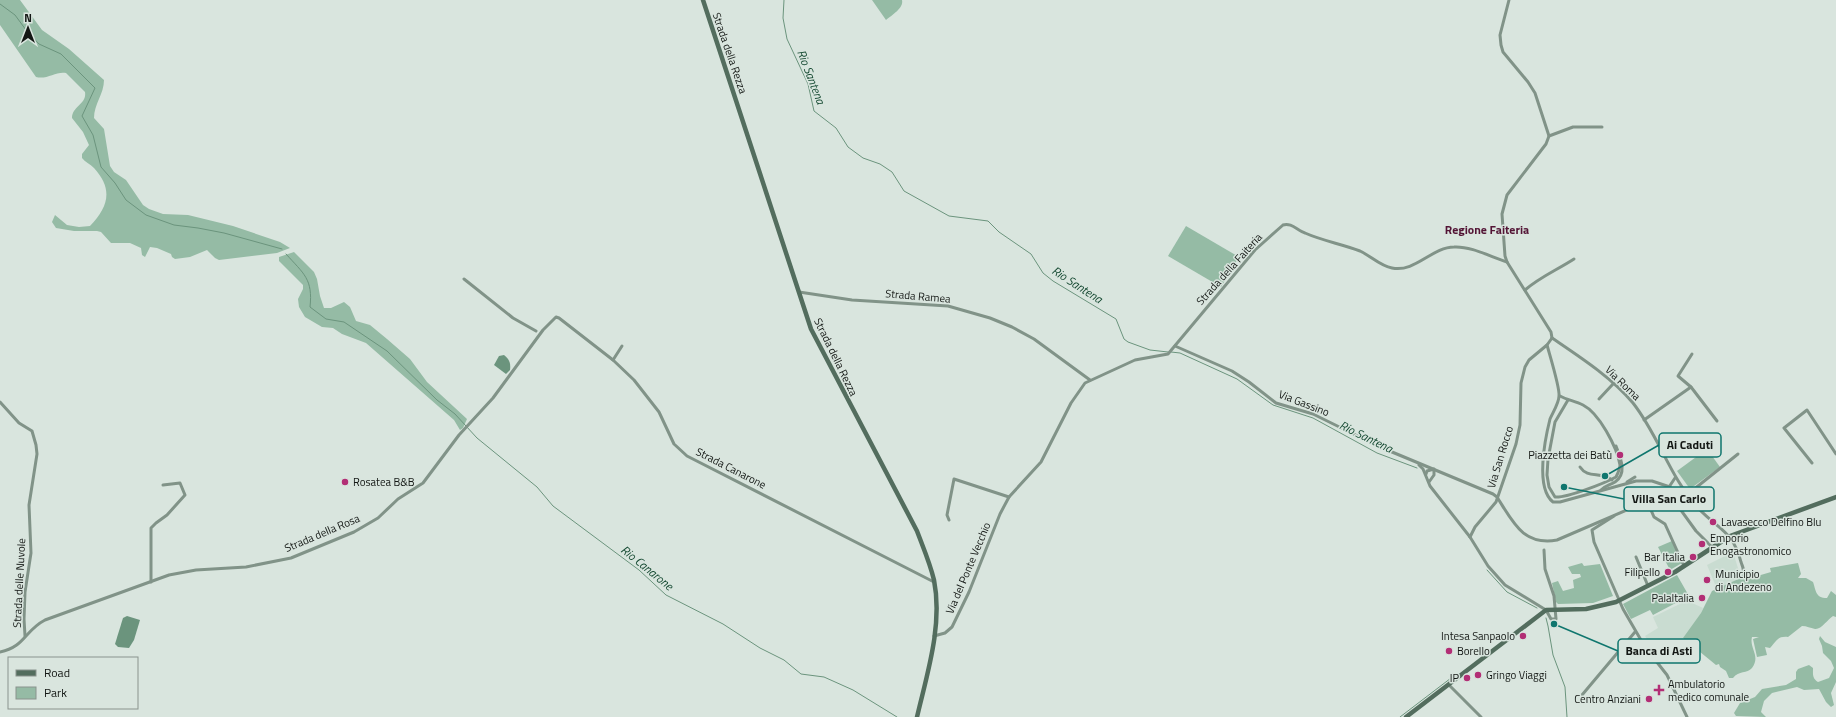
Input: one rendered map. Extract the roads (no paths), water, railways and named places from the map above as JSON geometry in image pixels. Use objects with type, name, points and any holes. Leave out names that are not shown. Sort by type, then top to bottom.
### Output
[{"type":"main road","name":"Strada della Rezza","points":[[703,0],[811,330],[916,531],[927,557],[934,582],[934,636],[917,717]]},
{"type":"main road","points":[[1406,717],[1546,610],[1596,608],[1619,601],[1684,566],[1730,536],[1836,497]]},
{"type":"street","points":[[1509,0],[1500,34],[1500,45],[1503,52],[1528,82],[1535,93],[1550,136]]},
{"type":"street","points":[[1552,338],[1551,332],[1507,262],[1502,231],[1502,214],[1504,204],[1507,195],[1546,144],[1550,136],[1573,127],[1602,127]]},
{"type":"street","name":"Strada della Faiteria","points":[[1175,346],[1255,250],[1286,224],[1310,236],[1361,252],[1381,264],[1392,268],[1407,268],[1446,248],[1454,247],[1464,248],[1507,262]]},
{"type":"street","points":[[1525,290],[1550,272],[1574,259]]},
{"type":"street","points":[[464,279],[507,313],[536,331],[540,336]]},
{"type":"street","name":"Strada Ramea","points":[[799,292],[852,300],[948,306],[990,318],[1012,327],[1034,339],[1090,380]]},
{"type":"street","name":"Strada Canarone","points":[[540,336],[543,330],[556,317],[559,318],[613,360],[634,380],[659,412],[674,444],[687,456],[934,582]]},
{"type":"street","points":[[536,331],[543,330]]},
{"type":"street","name":"Strada della Rosa","points":[[0,652],[18,646],[35,626],[45,620],[169,575],[196,570],[246,567],[291,558],[354,532],[378,518],[398,499],[423,482],[466,427],[493,398],[540,336]]},
{"type":"street","name":"Via San Rocco","points":[[1470,537],[1475,527],[1494,506],[1518,433],[1523,373],[1529,360],[1547,345],[1552,338]]},
{"type":"street","name":"Via Roma","points":[[1552,338],[1613,384],[1633,404],[1663,451],[1675,478],[1699,509],[1730,536]]},
{"type":"street","points":[[1547,345],[1560,396],[1551,419],[1545,444],[1543,470],[1544,489],[1553,502],[1626,483],[1645,481],[1668,488],[1675,502],[1696,531],[1712,547]]},
{"type":"street","points":[[613,360],[622,346]]},
{"type":"street","name":"Via del Ponte Vecchio","points":[[934,636],[945,633],[952,627],[1009,497],[1041,462],[1070,403],[1085,383],[1135,360],[1170,352],[1175,346]]},
{"type":"street","name":"Via Gassino","points":[[1175,346],[1232,371],[1276,403],[1313,414],[1380,447],[1497,497]]},
{"type":"street","points":[[1692,354],[1678,376],[1691,387],[1717,421]]},
{"type":"street","points":[[1598,399],[1613,384]]},
{"type":"street","points":[[1644,420],[1691,387]]},
{"type":"street","points":[[1560,396],[1583,405],[1600,421],[1620,466],[1616,477],[1612,480],[1562,497],[1555,497],[1550,490],[1548,466],[1553,428],[1557,417],[1568,400]]},
{"type":"street","name":"Strada delle Nuvole","points":[[0,402],[19,423],[32,431],[37,454],[29,505],[31,554],[25,592],[25,636]]},
{"type":"street","points":[[1812,463],[1784,428],[1807,410],[1836,454]]},
{"type":"street","points":[[1600,491],[1619,478],[1624,466],[1616,446]]},
{"type":"street","points":[[1688,494],[1738,454]]},
{"type":"street","points":[[1416,462],[1423,469],[1429,482],[1470,537],[1482,560],[1505,585],[1546,610],[1551,619],[1556,619],[1556,610],[1551,583],[1546,576],[1544,550]]},
{"type":"street","points":[[1580,467],[1584,473],[1588,475],[1605,475],[1612,480]]},
{"type":"street","points":[[1426,476],[1427,471],[1434,469],[1434,475],[1429,482]]},
{"type":"street","points":[[1626,483],[1635,477]]},
{"type":"street","points":[[1675,478],[1663,493],[1610,518],[1592,530],[1594,542],[1619,601],[1635,632],[1667,675],[1676,690],[1687,717]]},
{"type":"street","points":[[949,520],[947,515],[954,479],[1009,497]]},
{"type":"street","points":[[151,582],[151,528],[167,515],[185,495],[180,483],[163,485]]},
{"type":"street","points":[[1497,497],[1510,518],[1525,535],[1545,542],[1557,540],[1604,518],[1628,510]]},
{"type":"street","points":[[1647,501],[1654,517],[1665,524],[1684,566]]},
{"type":"street","points":[[1730,536],[1739,556],[1744,574],[1743,577]]},
{"type":"street","points":[[1636,557],[1648,586]]},
{"type":"street","points":[[1582,696],[1635,632]]},
{"type":"street","points":[[1449,685],[1481,717]]},
{"type":"waterway","name":"Rio Santena","points":[[784,0],[783,18],[787,39],[808,84],[814,111],[836,128],[848,147],[863,158],[880,164],[892,172],[904,191],[949,216],[988,221],[999,232],[1031,254],[1043,273],[1053,281],[1116,319],[1124,339],[1128,342],[1150,350],[1168,352]]},
{"type":"waterway","points":[[0,4],[15,15],[39,44],[61,54],[95,88],[82,116],[93,135],[101,167],[115,183],[126,200],[146,215],[174,225],[224,233],[282,249]]},
{"type":"waterway","name":"Rio Canarone","points":[[286,254],[306,278],[310,290],[310,307],[326,319],[344,322],[387,351],[437,400],[455,414],[477,438],[537,487],[553,506],[639,570],[666,595],[723,624],[760,648],[784,660],[801,674],[824,677],[853,690],[897,717]]},
{"type":"waterway","name":"Rio Santena","points":[[1171,352],[1180,353],[1237,379],[1273,405],[1313,418],[1377,453],[1417,468]]},
{"type":"waterway","name":"Rio Santena","points":[[1487,570],[1507,592],[1537,608]]},
{"type":"waterway","name":"Rio Santena","points":[[1546,618],[1553,655],[1565,687],[1567,717]]},
{"type":"waterway","points":[[1400,717],[1455,675]]},
{"type":"place","name":"Piazzetta dei Batù","points":[[1620,455]]},
{"type":"place","name":"Ai Caduti","points":[[1605,476]]},
{"type":"place","name":"Rosatea B&B","points":[[345,482]]},
{"type":"place","name":"Villa San Carlo","points":[[1564,487]]},
{"type":"place","name":"Lavasecco Delfino Blu","points":[[1713,522]]},
{"type":"place","name":"Emporio Enogastronomico","points":[[1702,544]]},
{"type":"place","name":"Bar Italia","points":[[1693,557]]},
{"type":"place","name":"Filipello","points":[[1668,572]]},
{"type":"place","name":"Municipio di Andezeno","points":[[1707,580]]},
{"type":"place","name":"PalaItalia","points":[[1702,598]]},
{"type":"place","name":"Banca di Asti","points":[[1554,624]]},
{"type":"place","name":"Intesa Sanpaolo","points":[[1523,636]]},
{"type":"place","name":"Borello","points":[[1449,651]]},
{"type":"place","name":"Gringo Viaggi","points":[[1478,675]]},
{"type":"place","name":"IP","points":[[1467,678]]},
{"type":"place","name":"Ambulatorio medico comunale","points":[[1659,690]]},
{"type":"place","name":"Centro Anziani","points":[[1649,699]]},
{"type":"district","name":"Regione Faiteria","points":[[1487,230]]}]
